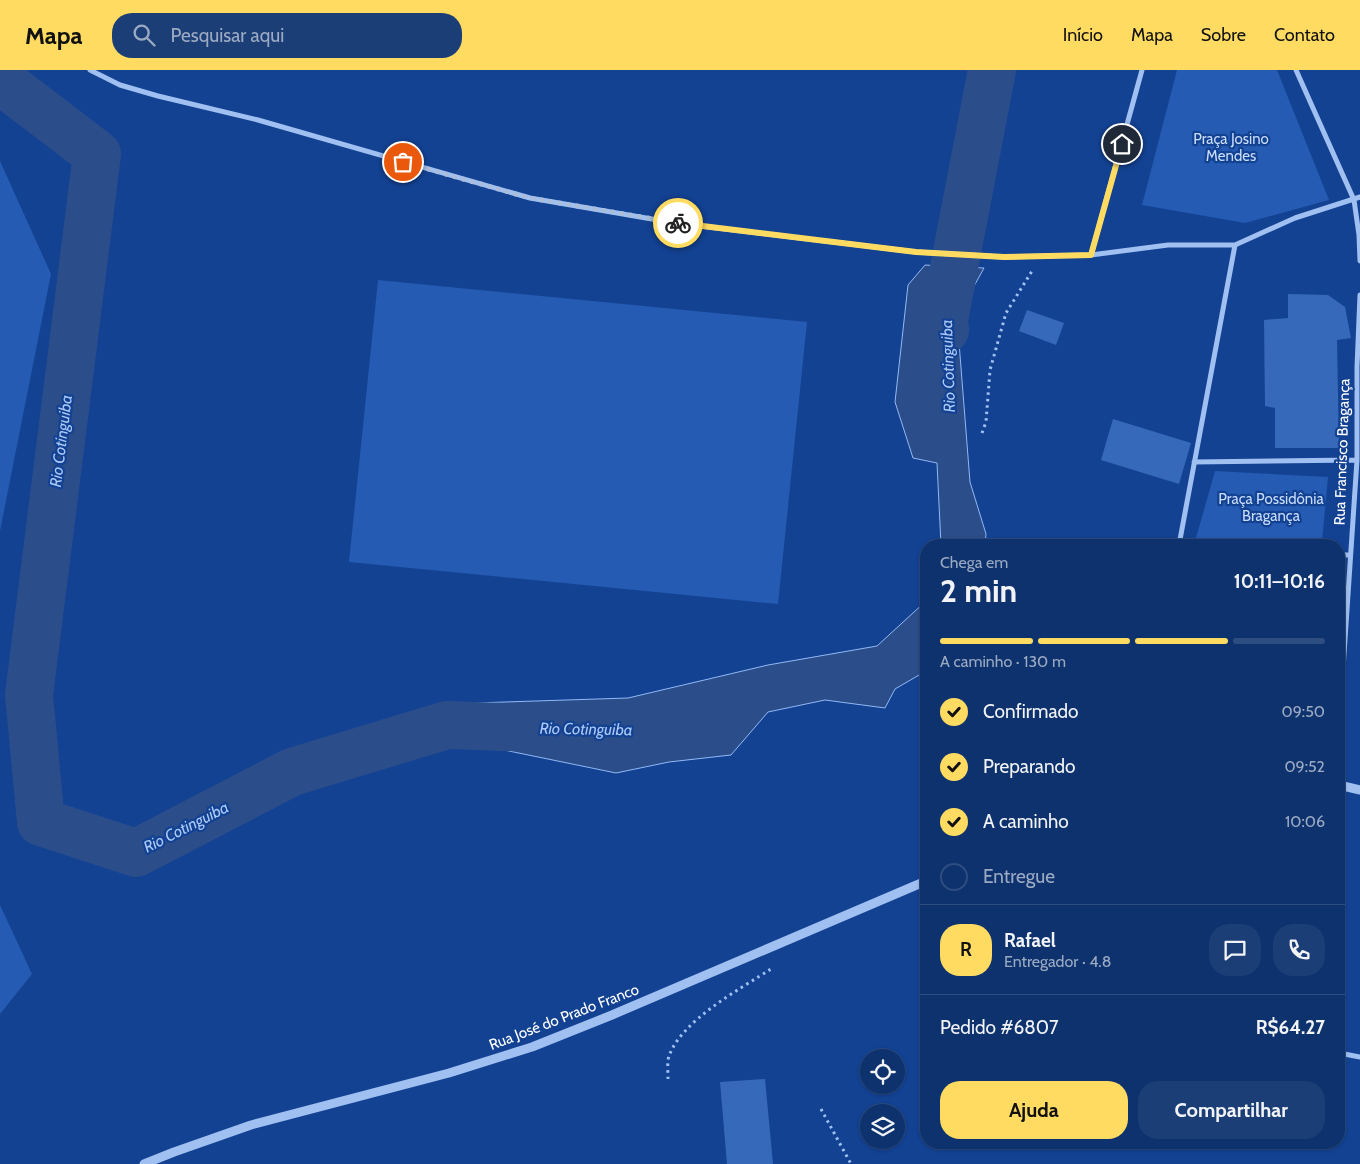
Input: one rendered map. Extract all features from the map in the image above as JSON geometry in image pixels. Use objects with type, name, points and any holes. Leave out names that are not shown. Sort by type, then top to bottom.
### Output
[{"type":"street","points":[[90,70],[120,85],[258,120],[530,198],[675,222],[916,252],[1004,257],[1091,255],[1168,245],[1235,244],[1295,218],[1360,197]]},
{"type":"street","points":[[1091,255],[1142,70]]},
{"type":"street","points":[[1296,70],[1354,200],[1360,260]]},
{"type":"street","points":[[1180,539],[1235,244]]},
{"type":"street","name":"Rua Francisco Bragança","points":[[1345,634],[1357,460],[1360,296]]},
{"type":"street","points":[[1194,462],[1357,460]]},
{"type":"street","points":[[1345,555],[1350,555]]},
{"type":"street","points":[[1345,786],[1360,790]]},
{"type":"street","name":"Rua José do Prado Franco","points":[[144,1164],[251,1125],[449,1073],[532,1047],[612,1015],[920,883]]},
{"type":"street","points":[[1345,1054],[1360,1057]]},
{"type":"path","points":[[982,433],[986,422],[990,370],[1006,313],[1041,256]]},
{"type":"path","points":[[668,1079],[669,1056],[684,1031],[714,1006],[773,967],[776,944]]},
{"type":"path","points":[[821,1109],[851,1164]]},
{"type":"green space","name":"Praça Josino Mendes","points":[[1177,70],[1277,70],[1329,200],[1245,223],[1142,205]]},
{"type":"green space","points":[[0,161],[51,274],[0,531]]},
{"type":"green space","points":[[378,280],[807,322],[778,604],[349,562]]},
{"type":"green space","name":"Praça Possidônia Bragança","points":[[1215,471],[1328,477],[1322,539],[1196,538]]},
{"type":"green space","points":[[0,905],[32,974],[0,1014]]},
{"type":"water","points":[[925,265],[984,268],[957,317],[970,482],[986,534],[986,539],[941,539],[937,463],[913,458],[895,402],[908,285]]},
{"type":"water","points":[[920,607],[920,674],[895,689],[885,708],[825,700],[768,712],[731,755],[669,762],[616,773],[504,750],[465,748],[474,703],[628,698],[768,665],[877,646]]},
{"type":"building","points":[[1288,294],[1328,295],[1345,307],[1351,338],[1337,340],[1339,448],[1275,448],[1275,408],[1265,406],[1264,320],[1288,318]]},
{"type":"building","points":[[1027,310],[1064,323],[1056,345],[1019,331]]},
{"type":"building","points":[[1113,419],[1191,443],[1179,484],[1101,460]]},
{"type":"building","points":[[765,1079],[773,1164],[727,1164],[720,1082]]},
{"type":"waterway","name":"Rio Cotinguiba","points":[[945,330],[944,320],[992,70]]},
{"type":"waterway","name":"Rio Cotinguiba","points":[[0,80],[97,154],[29,695],[41,822],[136,853],[292,772],[447,725],[534,728]]},
{"type":"way so far","points":[[403,162],[530,198],[678,223]]},
{"type":"route","points":[[678,223],[916,252],[1004,257],[1091,255],[1122,144]]}]
